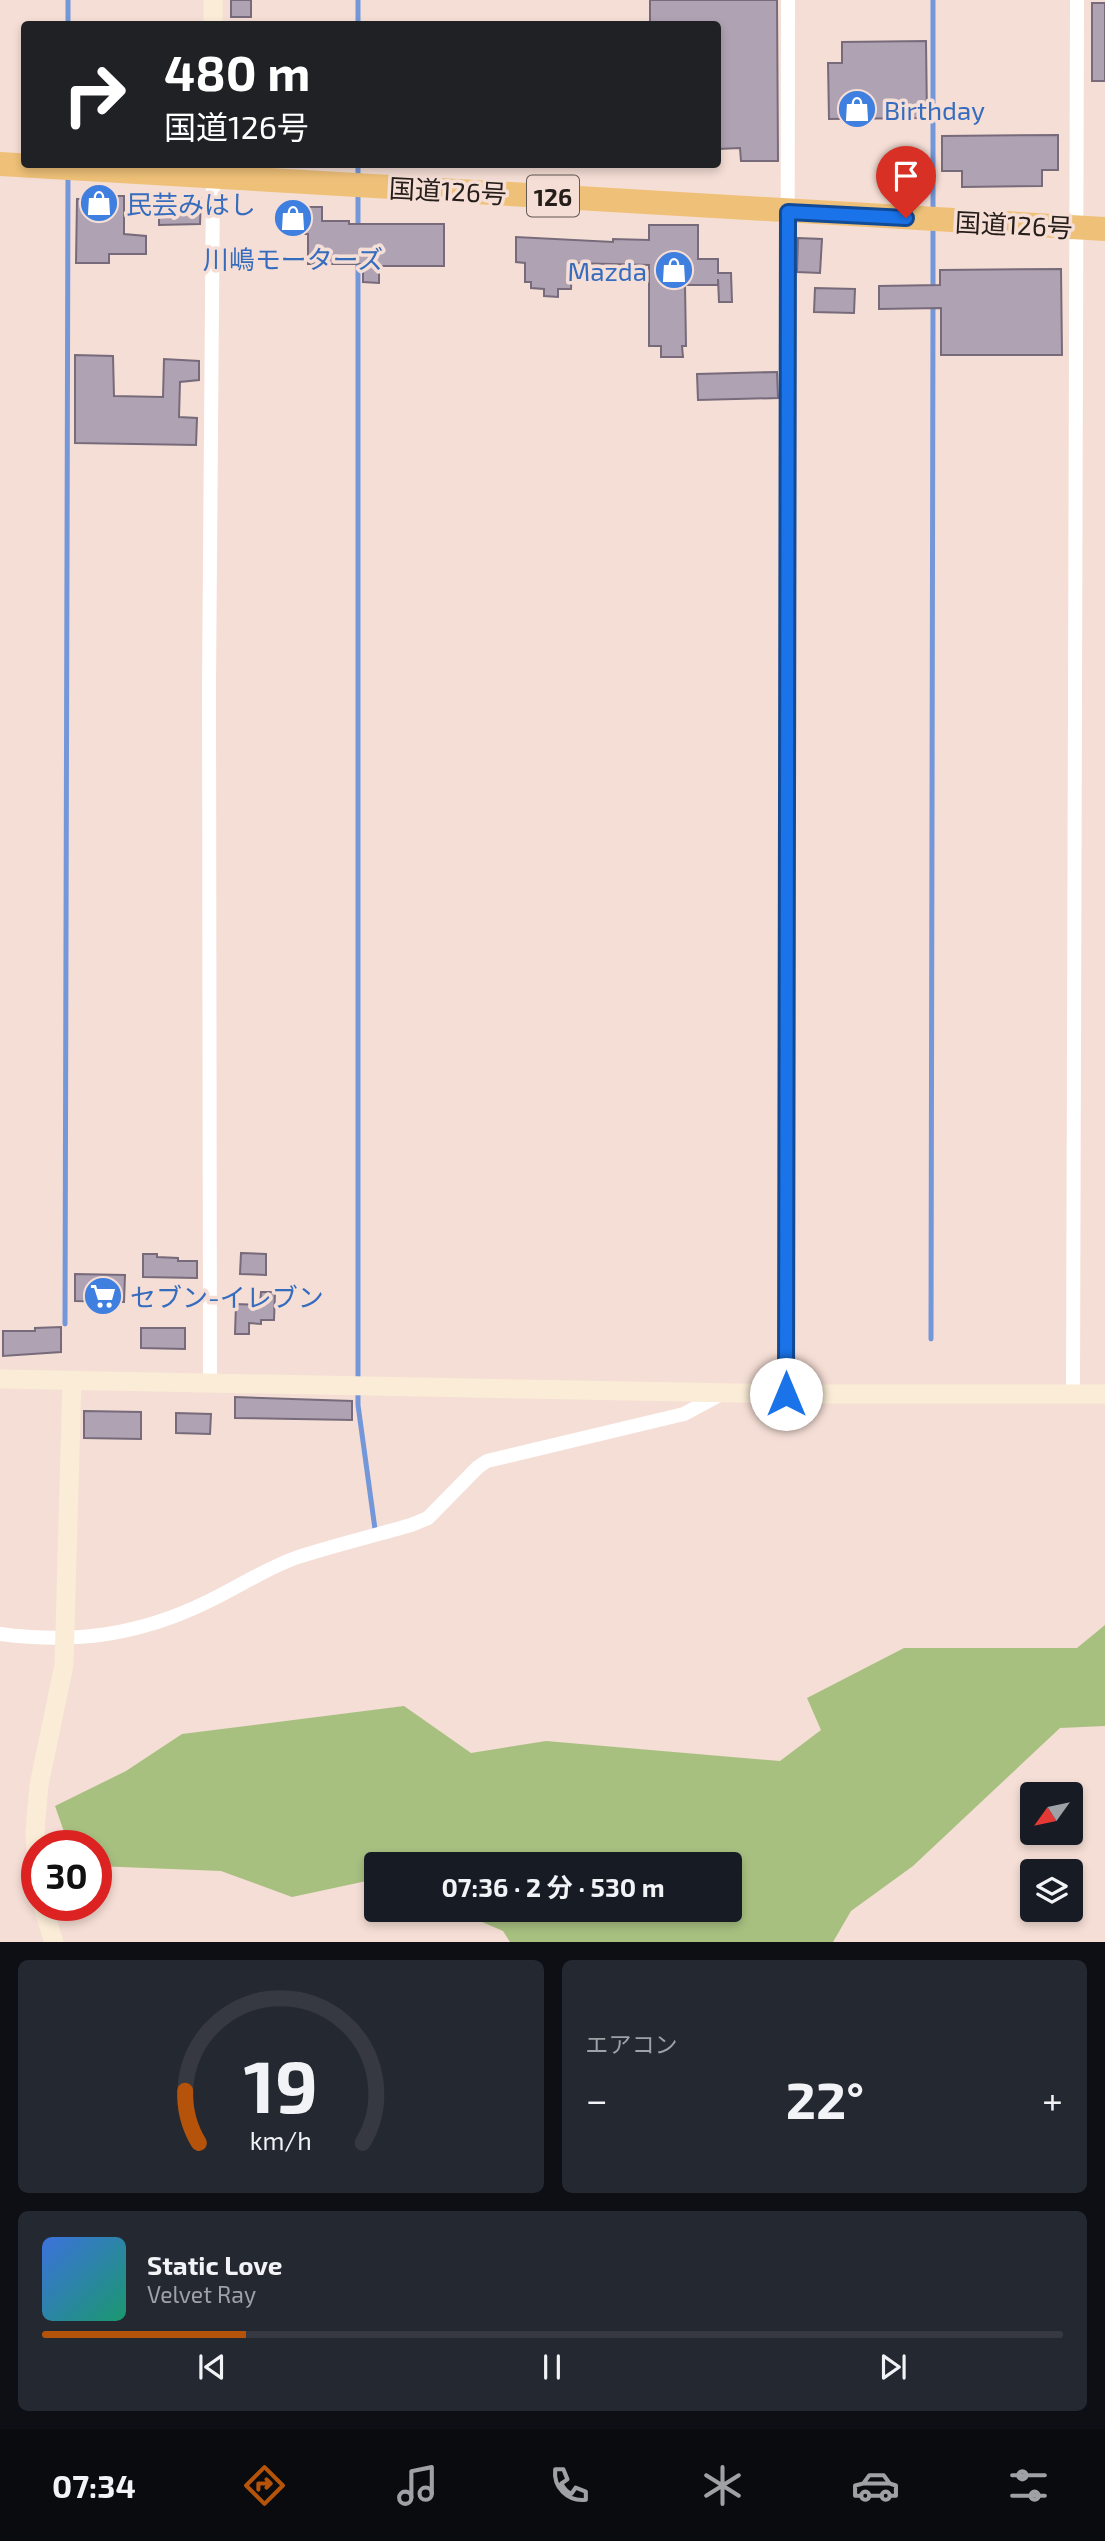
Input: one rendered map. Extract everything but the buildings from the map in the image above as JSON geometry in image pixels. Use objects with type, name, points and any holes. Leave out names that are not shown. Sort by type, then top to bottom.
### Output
[{"type":"highway","name":"国道126号","points":[[0,164],[21,165]]},
{"type":"highway","name":"国道126号","points":[[142,168],[213,170],[788,212],[1105,229]]},
{"type":"street","points":[[213,0],[213,21]]},
{"type":"street","points":[[786,1394],[788,0]]},
{"type":"street","points":[[1073,1393],[1077,0]]},
{"type":"street","points":[[210,1382],[209,671],[213,170]]},
{"type":"street","points":[[0,1379],[786,1394],[1105,1394]]},
{"type":"street","points":[[34,1830],[39,1785],[64,1665],[72,1380]]},
{"type":"street","points":[[0,1634],[65,1638],[122,1633],[159,1622],[204,1604],[298,1558],[428,1518],[487,1461],[684,1414],[723,1392]]},
{"type":"street","points":[[48,1921],[54,1942]]},
{"type":"green space","points":[[1105,1625],[1105,1726],[1060,1728],[913,1866],[851,1911],[833,1942],[510,1942],[503,1931],[482,1922],[742,1922],[742,1852],[364,1852],[364,1882],[292,1897],[221,1871],[112,1867],[112,1830],[63,1830],[55,1806],[126,1771],[182,1734],[404,1706],[471,1753],[546,1741],[780,1761],[821,1730],[807,1698],[904,1648],[1077,1648]]},
{"type":"waterway","points":[[68,0],[68,21]]},
{"type":"waterway","points":[[358,0],[358,21]]},
{"type":"waterway","points":[[933,0],[933,213]]},
{"type":"waterway","points":[[358,168],[358,179]]},
{"type":"waterway","points":[[65,1324],[68,175]]},
{"type":"waterway","points":[[358,192],[358,228]]},
{"type":"waterway","points":[[933,226],[933,290]]},
{"type":"waterway","points":[[358,259],[358,1405],[375,1529]]},
{"type":"waterway","points":[[931,1339],[933,303]]},
{"type":"place","name":"Birthday","points":[[857,109]]},
{"type":"place","name":"民芸みはし","points":[[99,203]]},
{"type":"place","name":"川嶋モーターズ","points":[[293,218]]},
{"type":"place","name":"Mazda","points":[[674,270]]},
{"type":"place","name":"セブン-イレブン","points":[[103,1296]]},
{"type":"route","points":[[786,1394],[788,212],[906,218]]}]
